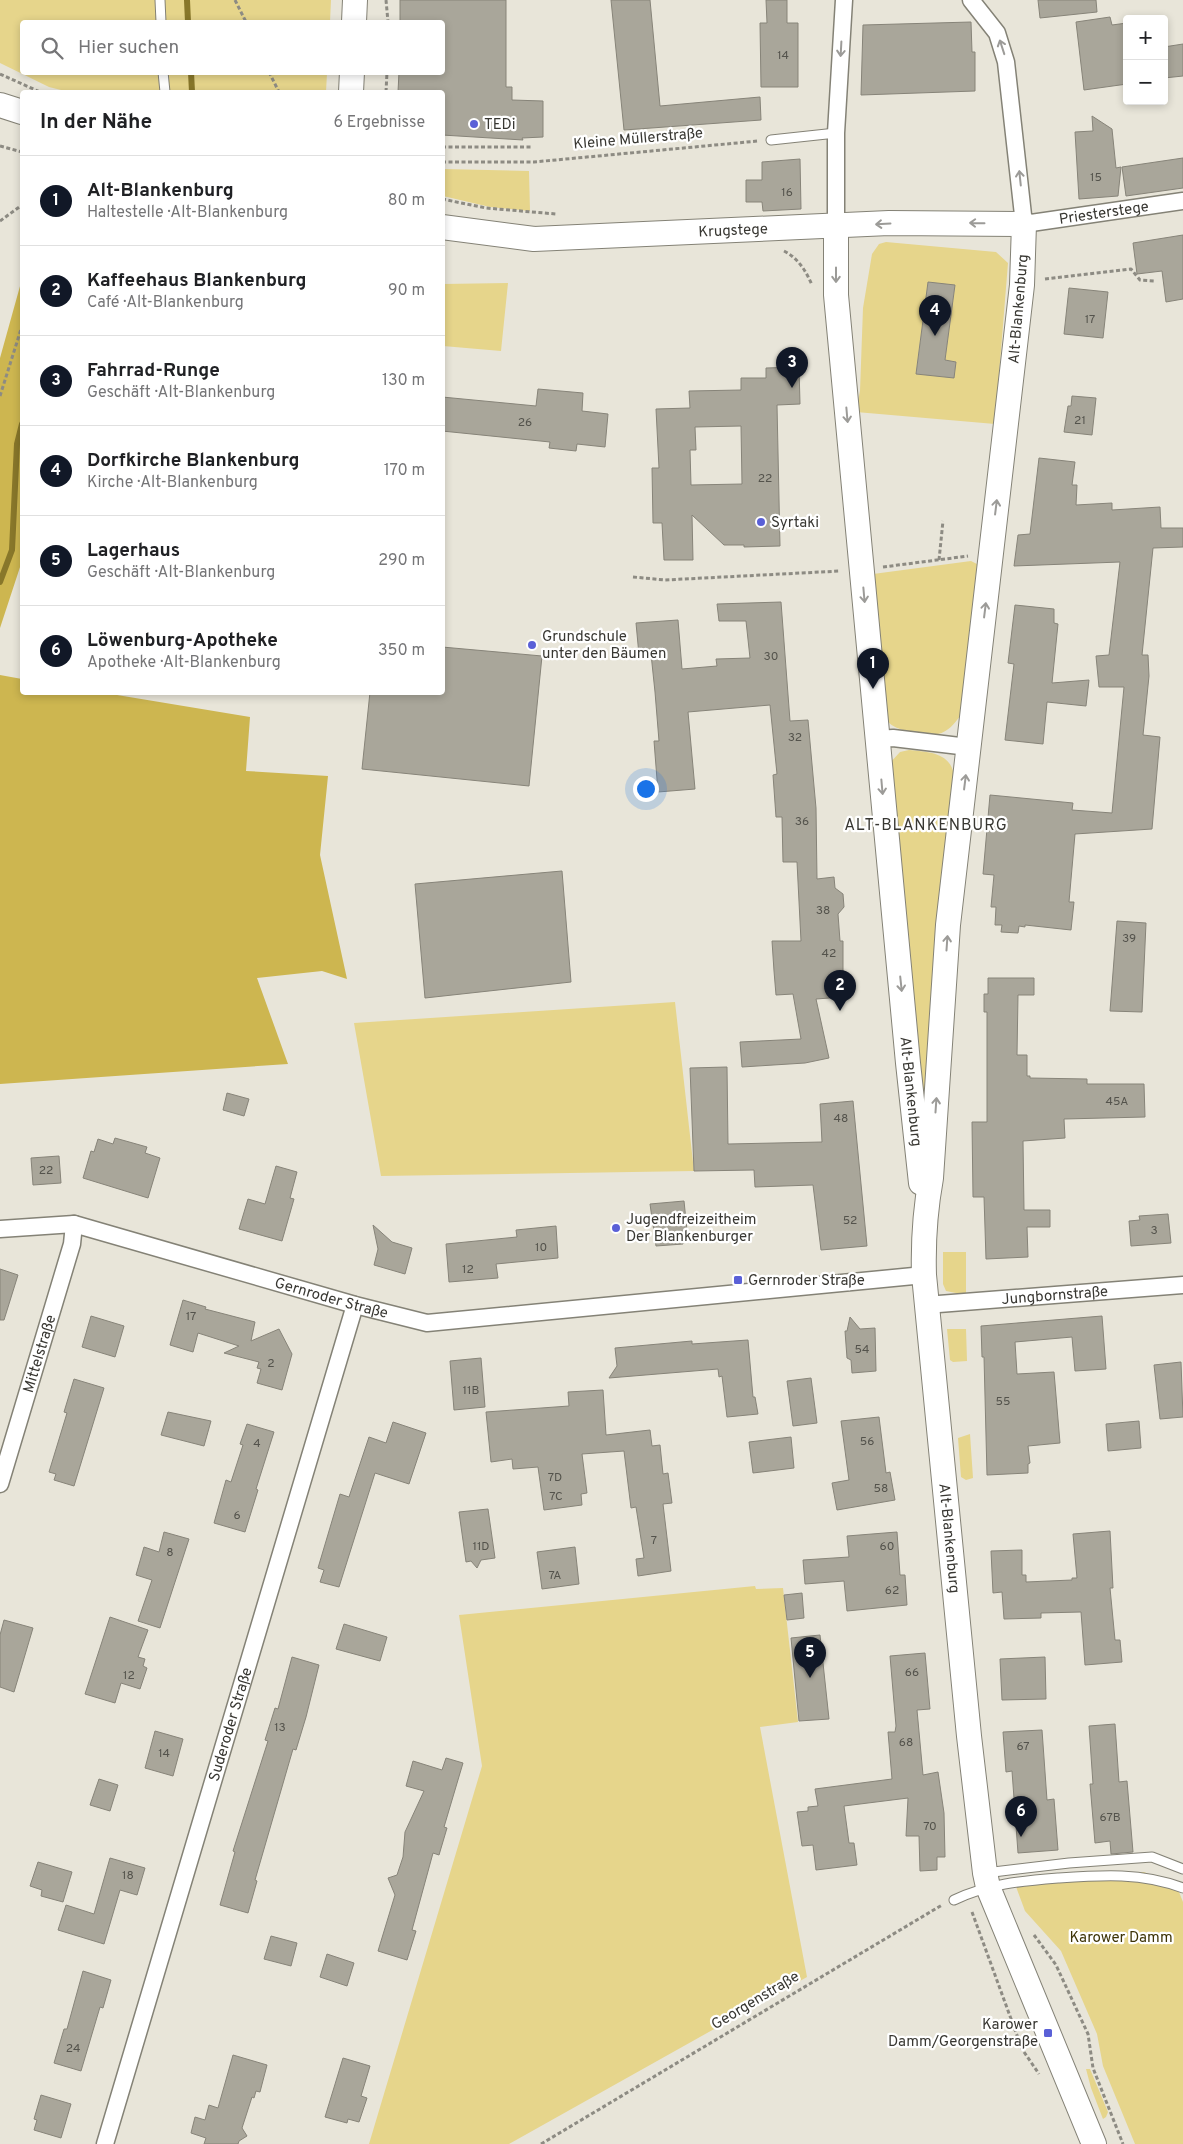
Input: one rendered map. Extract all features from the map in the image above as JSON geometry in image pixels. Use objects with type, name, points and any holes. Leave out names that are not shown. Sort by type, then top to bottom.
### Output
[{"type":"main road","points":[[354,20],[355,0]]},
{"type":"main road","points":[[351,90],[352,75]]},
{"type":"main road","points":[[0,106],[20,111]]},
{"type":"main road","name":"Krugstege","points":[[445,227],[534,239],[940,222],[1024,224]]},
{"type":"main road","name":"Alt-Blankenburg","points":[[980,1884],[968,1736],[926,1305],[923,1245],[926,1204],[931,1178],[948,925],[1022,285],[1024,224]]},
{"type":"main road","name":"Alt-Blankenburg","points":[[836,226],[836,295],[918,1170],[926,1204]]},
{"type":"main road","points":[[980,1884],[1094,2144]]},
{"type":"street","name":"Alt-Blankenburg","points":[[836,226],[836,133],[844,0]]},
{"type":"street","name":"Alt-Blankenburg","points":[[971,0],[997,33],[1006,62],[1024,224]]},
{"type":"street","name":"Priesterstege","points":[[1024,224],[1183,201]]},
{"type":"street","points":[[878,739],[893,738],[968,747]]},
{"type":"street","name":"Gernroder Straße","points":[[0,1229],[74,1224],[355,1305],[427,1323],[924,1276]]},
{"type":"street","name":"Mittelstraße","points":[[0,1484],[72,1244],[74,1224]]},
{"type":"street","name":"Jungbornstraße","points":[[926,1305],[1183,1285]]},
{"type":"street","name":"Suderoder Straße","points":[[105,2144],[355,1305]]},
{"type":"lane","points":[[160,0],[161,20]]},
{"type":"lane","points":[[164,75],[164,90]]},
{"type":"lane","points":[[772,140],[836,133]]},
{"type":"lane","points":[[954,1900],[980,1884],[1051,1865],[1152,1857],[1183,1869]]},
{"type":"lane","points":[[980,1884],[1128,1875],[1164,1881],[1183,1888]]},
{"type":"path","points":[[235,0],[245,20]]},
{"type":"path","points":[[386,0],[388,20]]},
{"type":"path","points":[[0,74],[36,90]]},
{"type":"path","points":[[271,75],[278,90]]},
{"type":"path","points":[[386,90],[387,75]]},
{"type":"path","name":"Kleine Müllerstraße","points":[[445,162],[534,162],[772,140]]},
{"type":"path","points":[[0,146],[20,151]]},
{"type":"path","points":[[445,147],[533,147]]},
{"type":"path","points":[[445,200],[486,208],[560,214]]},
{"type":"path","points":[[0,221],[20,206]]},
{"type":"path","points":[[780,249],[792,254],[802,266],[815,293]]},
{"type":"path","points":[[1045,279],[1131,269],[1140,280],[1155,281]]},
{"type":"path","points":[[0,396],[20,332]]},
{"type":"path","points":[[939,560],[943,521]]},
{"type":"path","points":[[877,568],[971,556]]},
{"type":"path","points":[[633,577],[665,580],[840,571]]},
{"type":"path","points":[[980,1884],[968,1899],[983,1946],[1016,2039],[1043,2080]]},
{"type":"path","name":"Georgenstraße","points":[[541,2144],[942,1905],[954,1900]]},
{"type":"path","points":[[1029,1930],[1056,1965],[1088,2034],[1092,2068],[1123,2144]]},
{"type":"path","points":[[1016,2039],[1023,2036]]},
{"type":"green space","points":[[0,0],[331,0],[330,20],[20,20],[20,73],[0,63]]},
{"type":"green space","points":[[24,75],[327,75],[326,90],[61,90],[49,87]]},
{"type":"green space","points":[[445,169],[529,171],[530,211],[490,207],[445,196]]},
{"type":"green space","points":[[886,242],[996,252],[1008,263],[995,424],[856,412],[860,391],[863,308],[872,254],[879,244]],"holes":[[[928,282],[955,286],[945,360],[956,362],[954,378],[916,373]]]},
{"type":"green space","points":[[508,283],[501,351],[445,346],[445,284]]},
{"type":"green space","points":[[971,561],[977,564],[960,716],[942,733],[919,734],[905,731],[888,722],[873,574]]},
{"type":"green space","points":[[909,750],[931,753],[943,758],[952,767],[954,775],[935,937],[928,1110],[921,1110],[889,764],[900,752]]},
{"type":"green space","points":[[675,1002],[694,1171],[381,1176],[354,1023]]},
{"type":"green space","points":[[943,1252],[966,1252],[966,1295],[946,1291],[943,1284]]},
{"type":"green space","points":[[947,1329],[966,1329],[967,1361],[953,1362],[950,1360]]},
{"type":"green space","points":[[970,1434],[973,1478],[966,1480],[961,1477],[958,1438]]},
{"type":"green space","points":[[755,1586],[756,1589],[783,1588],[798,1722],[760,1727],[807,1977],[509,2144],[369,2144],[482,1766],[459,1615]]},
{"type":"green space","name":"Karower Damm","points":[[1144,1872],[1177,1887],[1183,1902],[1183,2144],[1135,2144],[1103,2066],[1097,2034],[1061,1951],[1025,1911],[1015,1884]]},
{"type":"green space","points":[[1086,2069],[1090,2069],[1108,2112],[1103,2119],[1091,2088]]},
{"type":"shaded area","points":[[20,286],[20,567],[0,628],[0,358]]},
{"type":"shaded area","points":[[0,675],[20,679],[20,695],[117,695],[250,717],[246,771],[328,776],[320,855],[347,979],[322,971],[257,978],[288,1064],[0,1084]]},
{"type":"building","points":[[400,0],[506,0],[506,87],[512,87],[512,100],[543,101],[543,137],[522,138],[523,140],[445,135],[445,90],[398,90],[399,75],[445,75],[445,20],[400,20]]},
{"type":"building","points":[[611,0],[650,0],[660,106],[760,97],[761,120],[624,130]]},
{"type":"building","points":[[766,0],[787,0],[787,23],[798,23],[798,87],[761,87],[760,23],[767,23]]},
{"type":"building","points":[[1038,0],[1096,0],[1097,12],[1040,18]]},
{"type":"building","points":[[1110,17],[1112,25],[1123,24],[1123,85],[1084,90],[1076,22]]},
{"type":"building","points":[[971,22],[972,52],[975,52],[975,91],[861,95],[863,25]]},
{"type":"building","points":[[1183,44],[1183,76],[1168,78],[1168,46]]},
{"type":"building","points":[[1092,116],[1112,129],[1116,168],[1121,167],[1118,196],[1079,199],[1075,132],[1093,131]]},
{"type":"building","points":[[1183,158],[1183,188],[1126,196],[1122,167]]},
{"type":"building","points":[[800,159],[801,209],[763,211],[762,202],[746,202],[746,180],[762,180],[762,162]]},
{"type":"building","points":[[1183,235],[1183,299],[1166,302],[1162,271],[1137,274],[1133,243]]},
{"type":"building","points":[[928,282],[955,285],[945,360],[956,362],[954,378],[916,374]]},
{"type":"building","points":[[1069,288],[1108,292],[1103,338],[1064,334]]},
{"type":"building","points":[[799,367],[800,404],[777,405],[780,546],[744,547],[744,545],[724,545],[692,515],[693,560],[664,560],[662,523],[653,523],[652,468],[659,468],[656,409],[690,408],[689,391],[741,390],[741,378],[766,378],[766,368]],"holes":[[[741,426],[742,484],[691,485],[690,450],[696,450],[695,427]]]},
{"type":"building","points":[[538,389],[583,393],[582,411],[608,414],[605,447],[577,444],[576,451],[549,448],[550,442],[445,431],[445,397],[536,406]]},
{"type":"building","points":[[1072,396],[1096,398],[1092,435],[1064,432],[1068,406],[1071,406]]},
{"type":"building","points":[[1039,458],[1075,462],[1072,485],[1077,485],[1076,505],[1112,503],[1112,510],[1160,507],[1161,528],[1183,528],[1183,547],[1153,548],[1142,655],[1148,655],[1149,676],[1143,735],[1160,737],[1152,829],[1075,834],[1069,902],[1074,902],[1071,930],[1025,925],[1025,927],[1019,926],[1018,933],[1001,932],[1002,925],[995,925],[996,907],[991,907],[994,875],[983,874],[990,795],[1073,803],[1072,810],[1112,813],[1124,687],[1099,687],[1096,656],[1109,655],[1120,562],[1014,566],[1018,535],[1030,534]]},
{"type":"building","points":[[781,602],[790,721],[808,720],[816,808],[817,879],[834,877],[835,888],[843,894],[844,907],[838,914],[840,941],[843,941],[843,997],[816,999],[829,1058],[805,1063],[742,1067],[740,1042],[801,1039],[793,994],[776,995],[772,941],[801,941],[797,862],[783,862],[782,817],[776,817],[773,775],[777,774],[770,705],[688,712],[695,789],[658,792],[654,741],[659,741],[651,654],[639,655],[636,623],[678,620],[682,669],[717,666],[716,659],[750,658],[746,621],[719,621],[717,604]]},
{"type":"building","points":[[1015,605],[1054,609],[1054,623],[1058,624],[1052,683],[1089,680],[1086,706],[1047,702],[1043,744],[1005,740],[1014,664],[1008,663]]},
{"type":"building","points":[[445,647],[542,656],[529,786],[362,769],[370,695],[445,695]]},
{"type":"building","points":[[562,871],[571,982],[425,998],[415,884]]},
{"type":"building","points":[[1117,921],[1146,923],[1142,1012],[1110,1011]]},
{"type":"building","points":[[988,978],[1034,978],[1034,995],[1018,995],[1017,1055],[1027,1055],[1027,1076],[1030,1076],[1030,1078],[1087,1079],[1087,1084],[1144,1084],[1145,1117],[1064,1119],[1065,1138],[1023,1141],[1024,1210],[1050,1210],[1050,1227],[1027,1227],[1028,1257],[986,1259],[984,1197],[973,1197],[972,1122],[987,1122],[987,1012],[984,1012],[984,994],[988,994]]},
{"type":"building","points":[[727,1067],[728,1144],[822,1142],[820,1104],[853,1101],[867,1246],[821,1250],[813,1185],[755,1187],[754,1170],[694,1171],[690,1068]]},
{"type":"building","points":[[227,1093],[249,1099],[244,1116],[223,1110]]},
{"type":"building","points":[[115,1138],[147,1147],[145,1153],[160,1158],[148,1198],[83,1178],[91,1151],[94,1152],[98,1139],[113,1144]]},
{"type":"building","points":[[59,1156],[61,1183],[33,1185],[31,1158]]},
{"type":"building","points":[[276,1166],[297,1172],[290,1198],[294,1199],[282,1241],[239,1229],[248,1199],[265,1204]]},
{"type":"building","points":[[684,1201],[688,1240],[682,1241],[683,1244],[656,1246],[650,1204]]},
{"type":"building","points":[[1168,1214],[1171,1243],[1131,1246],[1129,1221],[1140,1220],[1139,1216]]},
{"type":"building","points":[[373,1225],[392,1242],[412,1248],[405,1274],[374,1265],[378,1249]]},
{"type":"building","points":[[556,1226],[558,1258],[496,1264],[498,1278],[449,1282],[446,1244],[517,1237],[516,1230]]},
{"type":"building","points":[[0,1269],[18,1275],[4,1320],[0,1320]]},
{"type":"building","points":[[183,1300],[206,1307],[205,1309],[255,1322],[251,1341],[279,1329],[292,1354],[282,1390],[257,1383],[261,1369],[257,1368],[259,1362],[224,1353],[239,1346],[198,1333],[193,1352],[170,1345]]},
{"type":"building","points":[[91,1316],[124,1326],[115,1357],[82,1347]]},
{"type":"building","points":[[1102,1316],[1106,1369],[1075,1371],[1072,1337],[1015,1342],[1017,1374],[1054,1372],[1060,1443],[1028,1446],[1030,1463],[1028,1464],[1028,1473],[987,1475],[984,1357],[982,1357],[981,1326]]},
{"type":"building","points":[[850,1317],[860,1329],[875,1328],[876,1371],[852,1373],[851,1360],[847,1358],[845,1331],[847,1331]]},
{"type":"building","points":[[748,1340],[753,1397],[755,1397],[758,1414],[727,1417],[722,1376],[719,1377],[718,1369],[609,1378],[617,1366],[615,1348],[692,1341],[692,1344]]},
{"type":"building","points":[[481,1358],[485,1407],[454,1410],[450,1361]]},
{"type":"building","points":[[1181,1362],[1183,1417],[1160,1419],[1154,1365]]},
{"type":"building","points":[[811,1378],[817,1423],[793,1426],[787,1381]]},
{"type":"building","points":[[74,1379],[104,1388],[74,1486],[54,1480],[56,1474],[49,1472],[67,1413],[64,1412]]},
{"type":"building","points":[[603,1390],[606,1435],[650,1430],[652,1446],[660,1445],[663,1474],[668,1473],[672,1503],[663,1504],[671,1571],[638,1576],[636,1559],[644,1558],[636,1507],[631,1508],[624,1451],[582,1454],[587,1493],[581,1494],[582,1505],[544,1510],[538,1467],[513,1469],[512,1459],[491,1462],[486,1412],[569,1406],[568,1392]]},
{"type":"building","points":[[168,1412],[211,1421],[204,1446],[161,1435]]},
{"type":"building","points":[[879,1417],[886,1473],[890,1472],[895,1500],[837,1510],[832,1483],[849,1480],[841,1421]]},
{"type":"building","points":[[1139,1421],[1141,1448],[1108,1451],[1106,1424]]},
{"type":"building","points":[[393,1422],[426,1433],[409,1484],[375,1473],[339,1587],[320,1582],[324,1570],[318,1568],[340,1494],[349,1497],[369,1437],[386,1443]]},
{"type":"building","points":[[247,1424],[274,1432],[245,1532],[214,1523],[226,1480],[231,1482],[243,1445],[240,1444]]},
{"type":"building","points":[[791,1437],[794,1468],[753,1473],[749,1442]]},
{"type":"building","points":[[488,1509],[495,1558],[481,1560],[477,1568],[471,1561],[466,1562],[459,1512]]},
{"type":"building","points":[[1110,1531],[1113,1588],[1110,1588],[1115,1640],[1120,1640],[1122,1662],[1085,1665],[1081,1612],[1041,1613],[1041,1618],[1004,1619],[1002,1592],[993,1593],[991,1551],[1022,1550],[1022,1575],[1026,1575],[1026,1582],[1072,1580],[1072,1578],[1077,1578],[1073,1534]]},
{"type":"building","points":[[164,1532],[189,1539],[160,1628],[138,1621],[152,1580],[136,1575],[144,1547],[159,1552]]},
{"type":"building","points":[[897,1532],[900,1575],[905,1575],[907,1605],[847,1611],[844,1581],[805,1584],[803,1560],[849,1557],[847,1536]]},
{"type":"building","points":[[575,1547],[579,1584],[542,1589],[537,1552]]},
{"type":"building","points":[[802,1593],[804,1618],[787,1620],[784,1595]]},
{"type":"building","points":[[110,1617],[148,1630],[138,1657],[145,1659],[143,1666],[147,1668],[140,1689],[121,1683],[115,1703],[85,1694]]},
{"type":"building","points":[[4,1620],[33,1628],[14,1692],[0,1687],[0,1635]]},
{"type":"building","points":[[344,1624],[387,1637],[380,1661],[336,1649]]},
{"type":"building","points":[[820,1635],[829,1719],[799,1721],[791,1638]]},
{"type":"building","points":[[925,1653],[930,1709],[917,1710],[923,1775],[938,1772],[944,1813],[945,1857],[937,1857],[937,1870],[920,1871],[919,1836],[906,1836],[908,1798],[844,1806],[849,1843],[854,1843],[857,1865],[816,1870],[813,1845],[802,1846],[797,1812],[808,1811],[808,1807],[818,1806],[815,1789],[892,1779],[888,1732],[895,1732],[896,1726],[890,1656]]},
{"type":"building","points":[[292,1657],[319,1665],[306,1717],[296,1750],[293,1749],[255,1880],[257,1881],[248,1913],[220,1905],[235,1852],[233,1851],[268,1741],[265,1740],[275,1708],[278,1709]]},
{"type":"building","points":[[1045,1657],[1046,1699],[1002,1700],[1000,1659]]},
{"type":"building","points":[[1115,1724],[1119,1782],[1127,1781],[1133,1852],[1111,1854],[1110,1841],[1095,1843],[1090,1784],[1093,1784],[1089,1726]]},
{"type":"building","points":[[1042,1730],[1047,1800],[1054,1799],[1058,1850],[1018,1853],[1012,1771],[1006,1772],[1003,1732]]},
{"type":"building","points":[[155,1731],[183,1739],[173,1776],[145,1768]]},
{"type":"building","points":[[446,1758],[463,1763],[444,1827],[447,1828],[439,1855],[433,1853],[412,1930],[416,1931],[407,1960],[378,1951],[395,1895],[388,1878],[397,1875],[403,1857],[405,1832],[424,1791],[406,1786],[413,1761],[442,1770]]},
{"type":"building","points":[[99,1779],[118,1785],[110,1811],[90,1805]]},
{"type":"building","points":[[110,1858],[145,1868],[137,1895],[120,1890],[104,1944],[58,1930],[66,1905],[94,1914]]},
{"type":"building","points":[[38,1862],[72,1872],[63,1902],[41,1896],[42,1890],[30,1886]]},
{"type":"building","points":[[271,1936],[297,1943],[291,1966],[264,1959]]},
{"type":"building","points":[[327,1954],[354,1963],[347,1986],[320,1977]]},
{"type":"building","points":[[83,1971],[111,1980],[103,2008],[100,2007],[81,2071],[54,2063],[64,2029],[67,2029]]},
{"type":"building","points":[[233,2055],[267,2065],[260,2092],[256,2091],[254,2098],[252,2097],[242,2128],[247,2136],[239,2141],[238,2144],[204,2144],[206,2138],[191,2133],[195,2117],[205,2120],[209,2105],[218,2108]]},
{"type":"building","points":[[343,2058],[370,2066],[361,2096],[367,2098],[359,2122],[348,2119],[347,2123],[325,2117]]},
{"type":"building","points":[[41,2095],[71,2104],[61,2138],[34,2130],[37,2120],[34,2119]]},
{"type":"waterway","points":[[187,0],[188,20]]},
{"type":"waterway","points":[[191,75],[192,90]]},
{"type":"waterway","points":[[0,582],[12,550],[17,444],[20,432]]},
{"type":"place","name":"TEDi","points":[[474,124]]},
{"type":"place","name":"Dorfkirche Blankenburg","points":[[935,336]]},
{"type":"place","name":"Fahrrad-Runge","points":[[792,388]]},
{"type":"place","name":"Syrtaki","points":[[761,522]]},
{"type":"place","name":"Grundschule unter den Bäumen","points":[[532,645]]},
{"type":"place","name":"Alt-Blankenburg","points":[[873,689]]},
{"type":"place","name":"Kaffeehaus Blankenburg","points":[[840,1011]]},
{"type":"place","name":"Jugendfreizeitheim Der Blankenburger","points":[[616,1228]]},
{"type":"place","name":"Gernroder Straße","points":[[738,1280]]},
{"type":"place","name":"Lagerhaus","points":[[810,1678]]},
{"type":"place","name":"Löwenburg-Apotheke","points":[[1021,1837]]},
{"type":"place","name":"Karower Damm/Georgenstraße","points":[[1048,2033]]},
{"type":"district","name":"ALT-BLANKENBURG","points":[[926,824]]}]
